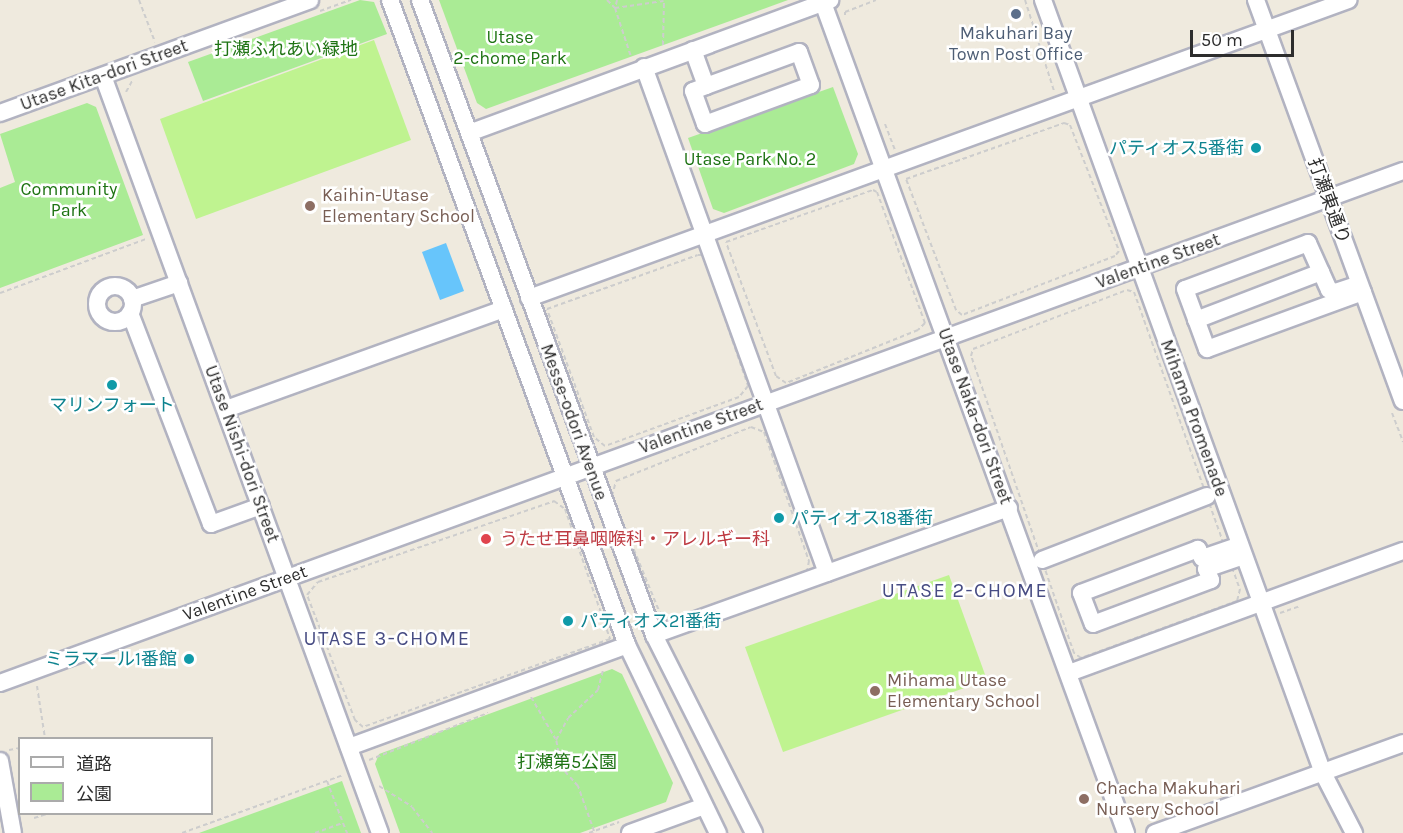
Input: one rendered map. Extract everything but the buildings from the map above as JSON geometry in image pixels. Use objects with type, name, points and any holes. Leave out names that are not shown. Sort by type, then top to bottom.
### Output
[{"type":"street","name":"Utase Kita-dori Street","points":[[0,113],[309,0]]},
{"type":"street","name":"Messe-odori Avenue","points":[[390,0],[627,645],[702,807],[718,833]]},
{"type":"street","name":"Messe-odori Avenue","points":[[420,0],[590,467],[654,635],[754,833]]},
{"type":"street","name":"Mihama Promenade","points":[[1043,0],[1139,268],[1235,553],[1261,602],[1323,773],[1354,833]]},
{"type":"street","name":"打瀬東通り","points":[[1256,0],[1362,288],[1397,364],[1403,401]]},
{"type":"street","points":[[529,298],[1348,0]]},
{"type":"street","points":[[469,133],[825,1]]},
{"type":"street","name":"Utase Naka-dori Street","points":[[825,1],[883,171],[947,337],[1126,833]]},
{"type":"street","points":[[689,51],[703,87]]},
{"type":"street","points":[[799,52],[811,85],[705,124],[693,91],[703,87],[799,52]]},
{"type":"street","points":[[644,67],[827,573]]},
{"type":"street","name":"Utase Nishi-dori Street","points":[[103,76],[380,833]]},
{"type":"street","name":"Valentine Street","points":[[0,683],[1403,171]]},
{"type":"street","points":[[1324,306],[1308,243],[1185,289],[1207,349],[1324,306],[1362,288]]},
{"type":"street","points":[[1316,274],[1331,292],[1362,288]]},
{"type":"street","points":[[1196,320],[1316,274]]},
{"type":"street","points":[[179,283],[131,306],[211,524],[261,506]]},
{"type":"street","points":[[226,409],[504,309]]},
{"type":"street","points":[[1042,560],[1207,496]]},
{"type":"street","points":[[654,635],[1009,508]]},
{"type":"street","points":[[1198,549],[1204,564],[1211,580],[1093,624],[1081,593],[1198,549]]},
{"type":"street","points":[[1069,673],[1403,551]]},
{"type":"street","points":[[1204,564],[1235,553]]},
{"type":"street","points":[[349,747],[627,645]]},
{"type":"street","points":[[1155,833],[1403,743]]},
{"type":"street","points":[[0,761],[13,833]]},
{"type":"street","points":[[627,826],[702,807]]},
{"type":"path","points":[[139,0],[155,43]]},
{"type":"path","points":[[607,0],[615,8],[633,61],[625,63]]},
{"type":"path","points":[[615,8],[617,0]]},
{"type":"path","points":[[849,26],[844,12],[876,0]]},
{"type":"path","points":[[1025,0],[1056,88],[1051,95]]},
{"type":"path","points":[[615,8],[664,1],[661,50],[668,48]]},
{"type":"path","points":[[882,115],[896,153]]},
{"type":"path","points":[[1070,124],[1119,251],[1115,256],[963,315],[956,310],[906,179],[1070,124]]},
{"type":"path","points":[[877,192],[925,323],[918,330],[786,383],[776,376],[728,246],[726,242],[877,192]]},
{"type":"path","points":[[0,293],[148,238]]},
{"type":"path","points":[[703,255],[748,386],[740,397],[605,446],[594,437],[547,309],[703,255]]},
{"type":"path","points":[[1127,290],[1134,292],[1207,496],[1235,553],[1240,589],[1237,601],[1081,658],[1074,653],[971,356],[973,349],[1127,290]]},
{"type":"path","points":[[764,432],[751,427],[616,481],[612,496],[664,623],[807,571]]},
{"type":"path","points":[[554,501],[565,509],[610,639],[363,727],[355,720],[307,595],[318,582],[554,501]]},
{"type":"path","points":[[1279,619],[1280,614]]},
{"type":"path","points":[[593,674],[612,666]]},
{"type":"path","points":[[556,740],[568,717],[598,690],[603,670]]},
{"type":"path","points":[[37,686],[45,737]]},
{"type":"path","points":[[520,701],[541,693]]},
{"type":"path","points":[[531,697],[556,740],[561,767],[578,786],[594,831]]},
{"type":"path","points":[[369,759],[499,709]]},
{"type":"path","points":[[182,833],[345,774]]},
{"type":"path","points":[[327,781],[347,833]]},
{"type":"path","points":[[379,786],[412,807],[432,833]]},
{"type":"path","points":[[34,818],[44,815]]},
{"type":"path","points":[[315,833],[343,823]]},
{"type":"path","points":[[589,833],[627,826]]},
{"type":"green space","name":"打瀬ふれあい緑地","points":[[360,0],[374,2],[387,34],[203,101],[188,62]]},
{"type":"green space","name":"Utase 2-chome Park","points":[[439,0],[788,0],[486,109],[477,103]]},
{"type":"green space","points":[[374,40],[411,140],[196,219],[160,119]]},
{"type":"green space","name":"Utase Park No. 2","points":[[833,87],[858,154],[854,164],[724,213],[713,209],[688,138]]},
{"type":"green space","name":"Community Park","points":[[87,103],[96,107],[143,235],[0,288],[0,188],[15,182],[0,134]]},
{"type":"green space","points":[[949,575],[987,680],[783,752],[745,647]]},
{"type":"green space","name":"打瀬第5公園","points":[[612,669],[622,674],[673,783],[666,802],[580,833],[400,833],[375,764],[379,754]]},
{"type":"green space","points":[[342,781],[361,833],[199,833]]},
{"type":"water","points":[[446,243],[464,291],[440,300],[422,252]]},
{"type":"place","name":"Makuhari Bay Town Post Office","points":[[1016,14]]},
{"type":"place","name":"パティオス5番街","points":[[1256,148]]},
{"type":"place","name":"Kaihin-Utase Elementary School","points":[[310,206]]},
{"type":"place","name":"マリンフォート","points":[[112,385]]},
{"type":"place","name":"パティオス18番街","points":[[779,518]]},
{"type":"place","name":"うたせ耳鼻咽喉科・アレルギー科","points":[[486,539]]},
{"type":"place","name":"パティオス21番街","points":[[568,621]]},
{"type":"place","name":"ミラマール1番館","points":[[189,659]]},
{"type":"place","name":"Mihama Utase Elementary School","points":[[875,691]]},
{"type":"place","name":"Chacha Makuhari Nursery School","points":[[1084,799]]},
{"type":"district","name":"UTASE 2-CHOME","points":[[965,590]]},
{"type":"district","name":"UTASE 3-CHOME","points":[[387,638]]}]
